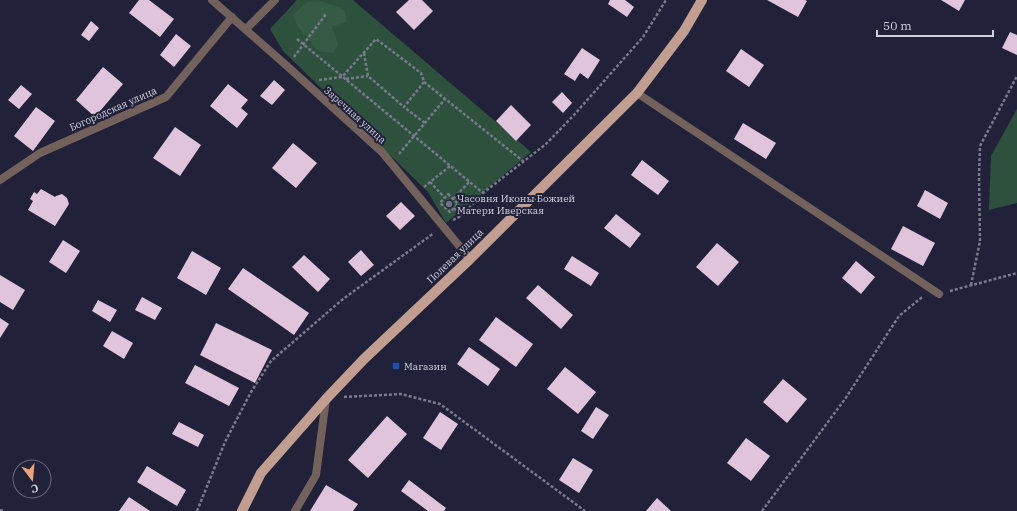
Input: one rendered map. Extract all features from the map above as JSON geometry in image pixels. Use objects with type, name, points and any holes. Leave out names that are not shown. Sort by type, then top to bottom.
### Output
[{"type":"main road","name":"Полевая улица","points":[[242,511],[262,473],[326,399],[364,360],[470,260],[637,93],[684,30],[702,0]]},
{"type":"street","name":"Заречная улица","points":[[212,0],[382,152],[470,260]]},
{"type":"street","points":[[246,29],[275,0]]},
{"type":"street","name":"Богородская улица","points":[[0,180],[40,153],[166,98],[232,17]]},
{"type":"street","points":[[637,93],[939,294]]},
{"type":"street","points":[[295,511],[316,475],[326,399]]},
{"type":"path","points":[[196,511],[225,442],[251,392],[271,361],[343,299],[443,226],[461,216],[483,193],[546,144],[574,115],[643,37],[666,0]]},
{"type":"path","points":[[287,66],[326,14]]},
{"type":"path","points":[[296,39],[483,193]]},
{"type":"path","points":[[305,82],[342,77],[376,39],[421,73],[424,82],[523,161]]},
{"type":"path","points":[[364,52],[368,76],[425,123]]},
{"type":"path","points":[[346,79],[368,76]]},
{"type":"path","points":[[971,285],[980,241],[980,146],[1017,76]]},
{"type":"path","points":[[404,107],[424,82]]},
{"type":"path","points":[[391,164],[445,99]]},
{"type":"path","points":[[416,194],[450,166]]},
{"type":"path","points":[[430,182],[445,198]]},
{"type":"path","points":[[453,199],[469,182]]},
{"type":"path","points":[[448,194],[453,199],[458,204],[450,212],[440,203],[448,194]]},
{"type":"path","points":[[454,208],[461,216]]},
{"type":"path","points":[[762,511],[845,399],[900,316],[921,298],[1017,273]]},
{"type":"path","points":[[326,399],[401,394],[440,404],[585,511]]},
{"type":"green space","points":[[297,0],[353,0],[531,152],[446,223],[428,192],[283,51],[270,29]]},
{"type":"green space","points":[[320,1],[344,9],[347,22],[332,26],[338,45],[333,53],[318,51],[298,27],[293,15],[307,2]]},
{"type":"green space","points":[[1017,109],[1017,203],[989,210],[991,156]]},
{"type":"building","points":[[139,0],[149,0],[174,19],[160,37],[129,13]]},
{"type":"building","points":[[409,0],[422,0],[433,11],[414,30],[396,12]]},
{"type":"building","points":[[610,0],[625,0],[634,7],[627,17],[608,4]]},
{"type":"building","points":[[767,0],[805,0],[807,1],[798,17]]},
{"type":"building","points":[[941,0],[965,0],[959,11]]},
{"type":"building","points":[[91,21],[99,28],[89,41],[81,35]]},
{"type":"building","points":[[1010,32],[1017,35],[1017,55],[1002,48]]},
{"type":"building","points":[[176,34],[191,46],[174,67],[160,55]]},
{"type":"building","points":[[582,48],[600,60],[588,79],[580,73],[575,81],[564,74]]},
{"type":"building","points":[[741,49],[764,65],[749,87],[726,71]]},
{"type":"building","points":[[103,67],[123,84],[95,117],[76,100]]},
{"type":"building","points":[[274,80],[285,90],[272,105],[260,96]]},
{"type":"building","points":[[228,84],[248,100],[241,108],[248,114],[237,128],[210,106]]},
{"type":"building","points":[[21,85],[32,94],[19,109],[8,100]]},
{"type":"building","points":[[562,92],[572,103],[563,113],[552,102]]},
{"type":"building","points":[[511,105],[531,125],[516,141],[496,121]]},
{"type":"building","points":[[36,107],[55,121],[33,151],[14,136]]},
{"type":"building","points":[[743,123],[776,143],[766,159],[734,139]]},
{"type":"building","points":[[175,127],[201,145],[180,176],[153,158]]},
{"type":"building","points":[[293,143],[317,163],[296,188],[272,168]]},
{"type":"building","points":[[642,160],[669,181],[658,195],[631,175]]},
{"type":"building","points":[[41,189],[55,197],[62,194],[67,198],[69,204],[55,226],[28,210],[33,201],[30,199],[34,192],[37,194]]},
{"type":"building","points":[[925,190],[948,203],[940,219],[917,206]]},
{"type":"building","name":"Часовня Иконы Божией Матери Иверская","points":[[448,199],[453,204],[450,208],[444,204]]},
{"type":"building","points":[[401,202],[415,216],[400,230],[386,216]]},
{"type":"building","points":[[616,214],[641,234],[630,248],[604,228]]},
{"type":"building","points":[[903,226],[935,243],[923,266],[891,249]]},
{"type":"building","points":[[63,240],[80,251],[66,273],[49,262]]},
{"type":"building","points":[[717,243],[739,262],[718,286],[696,267]]},
{"type":"building","points":[[361,250],[374,265],[361,276],[348,262]]},
{"type":"building","points":[[192,251],[221,268],[206,295],[177,278]]},
{"type":"building","points":[[304,255],[330,279],[318,292],[292,267]]},
{"type":"building","points":[[572,256],[599,273],[591,286],[564,269]]},
{"type":"building","points":[[856,261],[875,277],[861,294],[842,278]]},
{"type":"building","points":[[243,268],[309,313],[294,335],[228,289]]},
{"type":"building","points":[[0,275],[25,290],[13,310],[0,302]]},
{"type":"building","points":[[538,285],[573,315],[561,329],[526,298]]},
{"type":"building","points":[[142,297],[162,308],[155,320],[135,310]]},
{"type":"building","points":[[98,300],[117,310],[110,322],[92,311]]},
{"type":"building","points":[[496,317],[533,344],[516,367],[479,340]]},
{"type":"building","points":[[0,318],[9,324],[0,338]]},
{"type":"building","points":[[216,323],[272,350],[255,383],[200,355]]},
{"type":"building","points":[[112,331],[133,343],[124,359],[103,346]]},
{"type":"building","points":[[469,347],[500,369],[488,386],[457,364]]},
{"type":"building","points":[[195,365],[239,388],[229,406],[185,383]]},
{"type":"building","points":[[565,367],[596,392],[578,414],[547,389]]},
{"type":"building","points":[[783,379],[807,399],[787,423],[763,402]]},
{"type":"building","points":[[596,407],[609,415],[593,439],[581,431]]},
{"type":"building","points":[[440,412],[458,424],[441,450],[423,438]]},
{"type":"building","points":[[387,416],[407,434],[368,478],[348,460]]},
{"type":"building","points":[[179,422],[204,435],[198,447],[172,434]]},
{"type":"building","points":[[746,438],[770,456],[751,481],[727,463]]},
{"type":"building","points":[[573,458],[593,470],[579,493],[559,480]]},
{"type":"building","points":[[147,466],[186,490],[177,506],[137,482]]},
{"type":"building","points":[[409,480],[446,508],[444,511],[428,511],[401,491]]},
{"type":"building","points":[[326,485],[358,504],[353,511],[310,511]]},
{"type":"building","points":[[129,497],[150,511],[119,511]]},
{"type":"building","points":[[657,498],[671,511],[646,511]]},
{"type":"place","name":"Часовня Иконы Божией Матери Иверская","points":[[449,204]]},
{"type":"place","name":"Магазин","points":[[396,366]]}]
